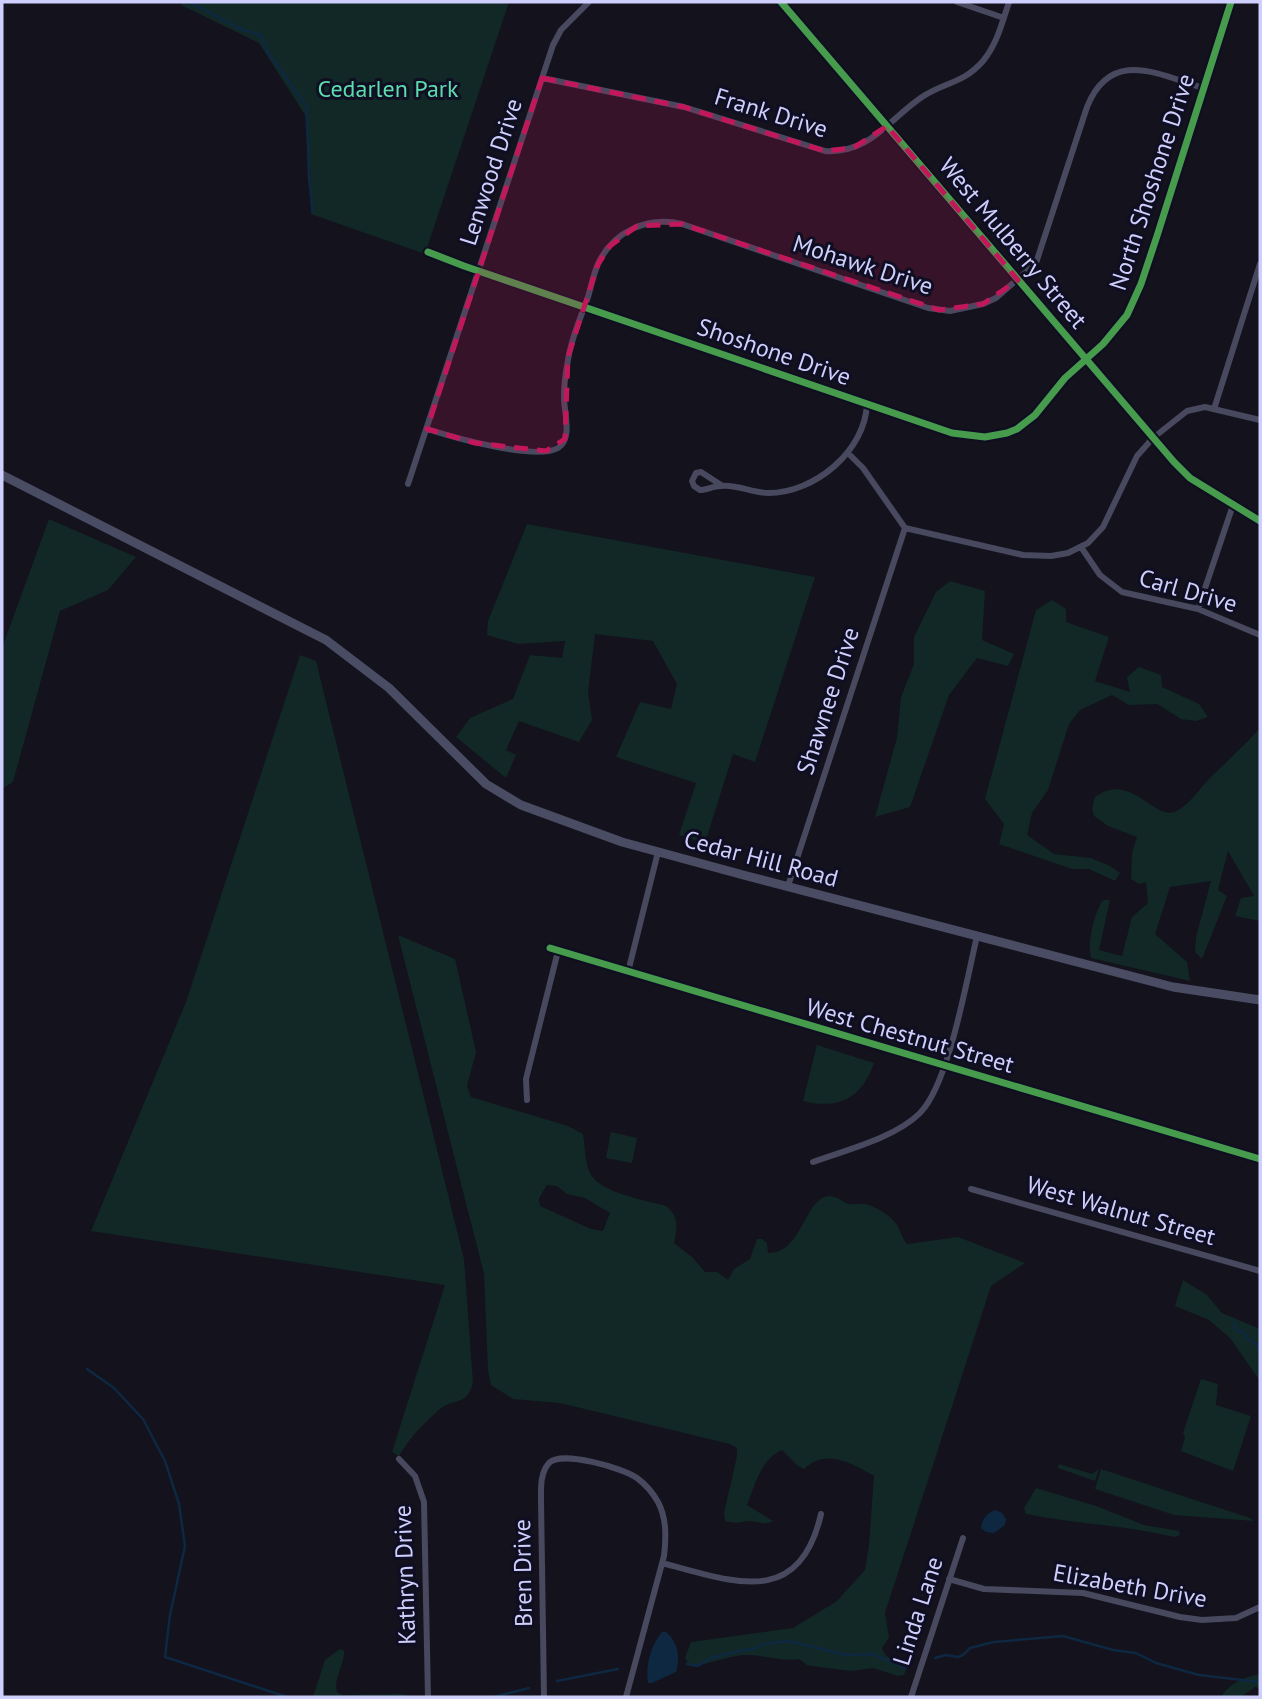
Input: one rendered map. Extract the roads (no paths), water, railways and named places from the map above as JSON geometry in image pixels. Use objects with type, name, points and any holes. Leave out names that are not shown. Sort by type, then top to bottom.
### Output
[{"type":"main road","name":"Cedar Hill Road","points":[[2,475],[302,626],[344,651],[378,679],[470,769],[496,791],[521,805],[659,852],[977,936],[1173,987],[1260,1000]]},
{"type":"street","name":"Lenwood Drive","points":[[408,484],[542,78],[561,30],[589,2]]},
{"type":"street","name":"West Mulberry Street","points":[[781,2],[1153,438],[1190,478],[1260,521]]},
{"type":"street","points":[[957,2],[1004,18]]},
{"type":"street","name":"Frank Drive","points":[[542,78],[684,107],[825,151],[853,148],[869,141],[924,95],[970,74],[991,50],[1009,2]]},
{"type":"street","name":"North Shoshone Drive","points":[[1085,359],[1114,333],[1133,302],[1157,236],[1231,2]]},
{"type":"street","name":"Mohawk Drive","points":[[428,429],[475,443],[510,449],[557,449],[565,439],[566,366],[598,264],[610,246],[638,226],[662,221],[682,224],[939,310],[961,310],[983,304],[996,298],[1036,263],[1087,107],[1098,87],[1116,73],[1142,69],[1203,88]]},
{"type":"street","name":"Shoshone Drive","points":[[428,252],[962,436],[996,436],[1027,422],[1056,386],[1085,359]]},
{"type":"street","points":[[1214,409],[1260,264]]},
{"type":"street","points":[[721,485],[770,493],[791,490],[820,477],[848,453],[866,420],[867,404]]},
{"type":"street","points":[[848,453],[863,468],[905,528],[1034,556],[1068,553],[1081,547],[1103,527],[1137,456],[1153,438],[1192,408],[1214,409],[1260,420]]},
{"type":"street","points":[[1198,609],[1233,505]]},
{"type":"street","name":"Shawnee Drive","points":[[788,886],[905,528]]},
{"type":"street","name":"Carl Drive","points":[[1081,547],[1100,575],[1122,592],[1198,609],[1260,635]]},
{"type":"street","points":[[628,972],[659,852]]},
{"type":"street","points":[[813,1162],[877,1138],[920,1113],[933,1095],[944,1066],[977,936]]},
{"type":"street","name":"West Chestnut Street","points":[[550,948],[1260,1158]]},
{"type":"street","points":[[527,1100],[526,1079],[558,951]]},
{"type":"street","name":"West Walnut Street","points":[[971,1189],[1260,1268]]},
{"type":"street","name":"Bren Drive","points":[[544,1697],[541,1500],[542,1475],[550,1462],[556,1458],[578,1459],[619,1469],[638,1478],[658,1502],[665,1523],[662,1563]]},
{"type":"street","name":"Kathryn Drive","points":[[399,1459],[415,1476],[424,1502],[428,1697]]},
{"type":"street","points":[[626,1697],[662,1563],[738,1582],[758,1583],[775,1579],[807,1554],[815,1538],[821,1514]]},
{"type":"street","name":"Linda Lane","points":[[911,1697],[963,1538]]},
{"type":"street","name":"Elizabeth Drive","points":[[949,1579],[984,1589],[1083,1593],[1202,1620],[1236,1618],[1260,1607]]},
{"type":"water","points":[[995,1510],[1002,1513],[1006,1519],[1005,1525],[994,1533],[986,1532],[981,1528],[983,1522],[987,1515]]},
{"type":"water","points":[[662,1632],[666,1632],[676,1646],[676,1672],[648,1683],[650,1656]]},
{"type":"waterway","points":[[190,2],[238,28],[260,35],[269,54],[307,107],[313,213]]},
{"type":"waterway","points":[[1234,1322],[1237,1331],[1242,1331],[1248,1339],[1257,1344],[1260,1355]]},
{"type":"waterway","points":[[87,1369],[114,1388],[143,1419],[165,1461],[179,1504],[185,1546],[170,1615],[165,1657],[287,1697]]},
{"type":"waterway","points":[[935,1658],[946,1655],[958,1657],[970,1648],[994,1642],[1063,1636],[1113,1650],[1136,1653],[1156,1663],[1199,1675],[1260,1682]]},
{"type":"waterway","points":[[687,1664],[698,1666],[711,1658],[754,1649],[764,1644],[788,1641],[846,1655],[872,1654],[906,1668]]},
{"type":"waterway","points":[[557,1681],[618,1669]]},
{"type":"waterway","points":[[494,1697],[529,1688]]},
{"type":"park label","name":"Cedarlen Park","points":[[388,89]]}]
